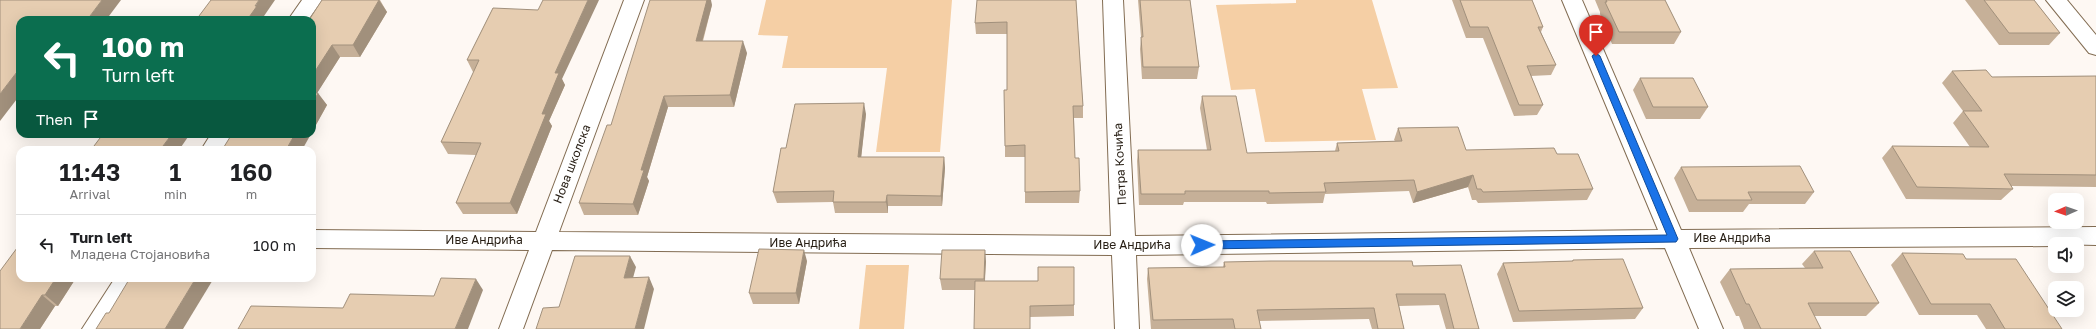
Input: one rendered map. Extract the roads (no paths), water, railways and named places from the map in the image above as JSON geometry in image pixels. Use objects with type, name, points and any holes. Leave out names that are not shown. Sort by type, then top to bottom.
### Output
[{"type":"street","points":[[301,16],[312,0]]},
{"type":"street","name":"Нова школска","points":[[511,329],[634,0]]},
{"type":"street","name":"Петра Кочића","points":[[1113,0],[1128,329]]},
{"type":"street","points":[[1572,0],[1711,329]]},
{"type":"street","points":[[2056,0],[2096,48]]},
{"type":"street","name":"Иве Андрића","points":[[316,238],[1124,246],[1673,239],[2096,236]]},
{"type":"street","points":[[94,329],[125,282]]}]
